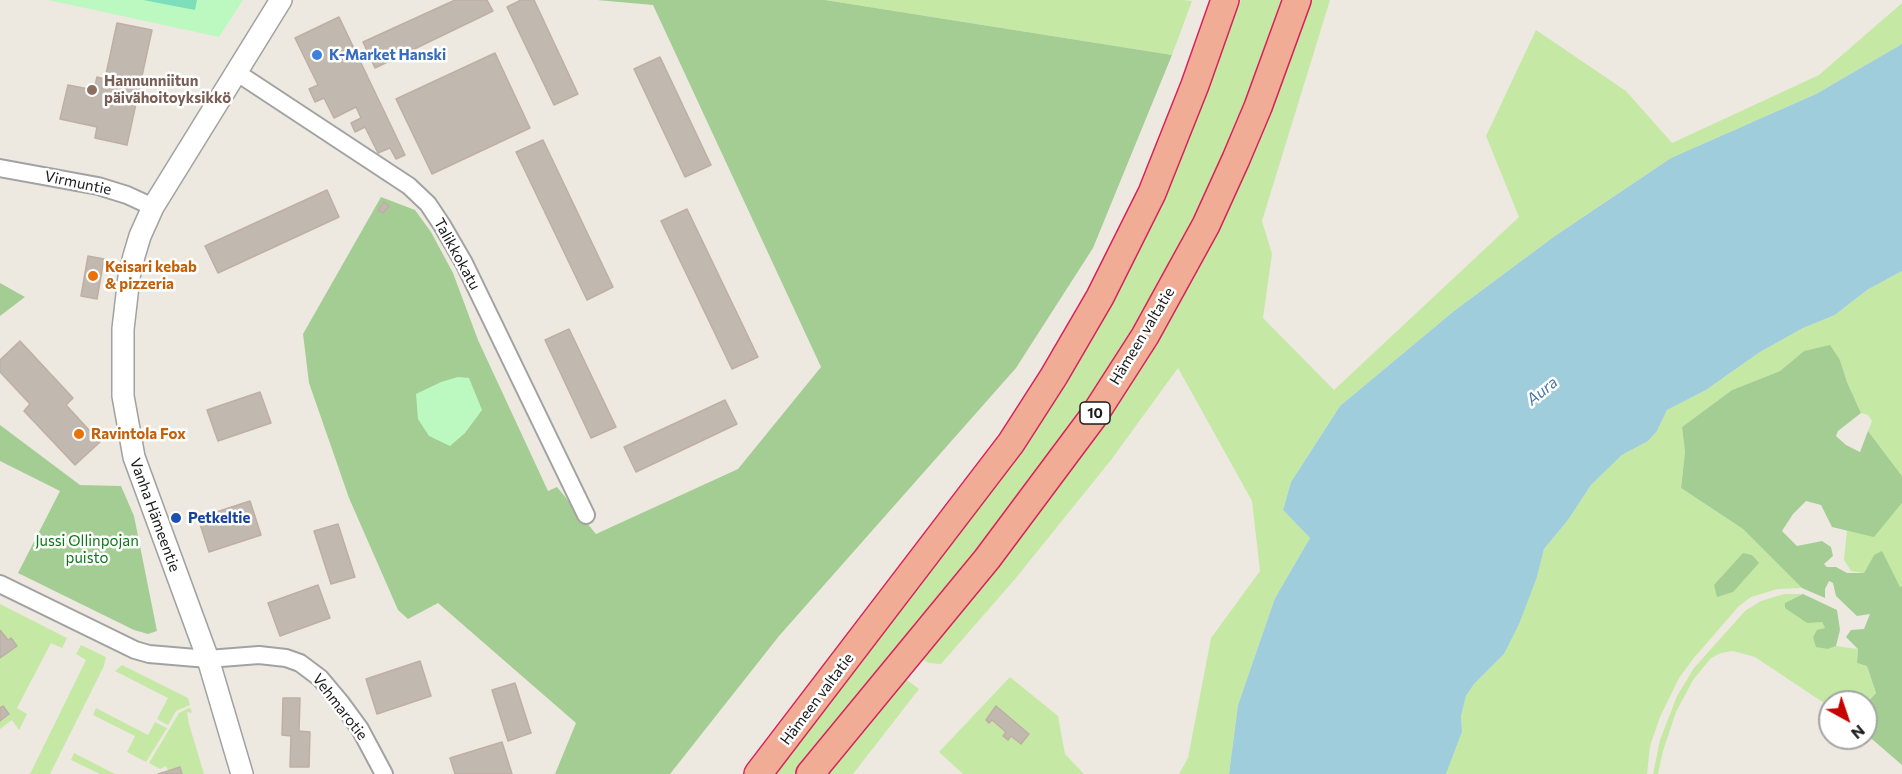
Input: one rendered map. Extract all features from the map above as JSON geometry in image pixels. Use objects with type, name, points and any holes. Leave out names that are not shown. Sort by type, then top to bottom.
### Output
[{"type":"highway","name":"Hämeen valtatie","points":[[758,774],[997,462],[1054,376],[1100,297],[1152,193],[1195,85],[1225,0]]},
{"type":"highway","name":"Hämeen valtatie","points":[[810,774],[987,559],[1093,417],[1145,336],[1206,225],[1236,159],[1258,107],[1297,0]]},
{"type":"street","name":"Vanha Hämeentie","points":[[242,774],[208,660],[134,458],[123,396],[123,329],[129,277],[140,236],[153,207],[281,0]]},
{"type":"street","name":"Talikkokatu","points":[[236,72],[409,186],[428,204],[464,263],[586,515]]},
{"type":"street","name":"Virmuntie","points":[[0,168],[98,186],[127,195],[153,207]]},
{"type":"street","points":[[0,584],[135,650],[167,657],[208,660]]},
{"type":"street","name":"Vehmarotie","points":[[208,660],[259,655],[286,658],[308,668],[320,678],[360,729],[384,774]]},
{"type":"green space","points":[[48,0],[243,0],[219,37]]},
{"type":"green space","points":[[143,0],[197,0],[195,10]]},
{"type":"green space","points":[[597,0],[825,0],[1172,55],[1093,248],[1016,368],[779,636],[670,774],[555,774],[576,723],[438,603],[408,619],[398,610],[349,498],[309,383],[303,334],[381,197],[415,210],[431,232],[453,273],[478,340],[548,491],[557,487],[596,534],[738,469],[821,367],[653,5]]},
{"type":"green space","points":[[825,0],[1183,0],[1192,1],[1172,55]]},
{"type":"green space","points":[[1241,0],[1284,0],[1240,123],[1194,220],[1141,319],[1072,428],[974,553],[794,774],[772,774],[1161,201],[1201,107]]},
{"type":"green space","points":[[1309,0],[1330,0],[1262,221],[1272,254],[1263,318],[1334,390],[1519,217],[1486,136],[1536,30],[1626,91],[1672,143],[1819,75],[1902,3],[1902,44],[1816,94],[1671,158],[1555,236],[1454,311],[1340,406],[1291,482],[1283,510],[1310,538],[1275,598],[1238,705],[1229,774],[1179,774],[1188,758],[1211,638],[1260,571],[1252,501],[1178,368],[1111,460],[1015,579],[941,664],[929,663],[920,658],[1092,439]]},
{"type":"green space","points":[[1902,271],[1902,476],[1868,431],[1872,421],[1868,415],[1861,413],[1840,360],[1804,351],[1780,371],[1732,390],[1682,427],[1685,452],[1681,488],[1743,529],[1802,588],[1778,589],[1751,597],[1739,606],[1693,659],[1679,678],[1660,717],[1650,746],[1647,774],[1446,774],[1462,732],[1461,716],[1466,696],[1474,684],[1504,654],[1537,577],[1544,549],[1568,520],[1591,485],[1622,455],[1648,441],[1657,431],[1667,410],[1706,390],[1760,352],[1803,328],[1835,315],[1867,290]]},
{"type":"green space","points":[[0,283],[25,297],[0,316]]},
{"type":"green space","points":[[1830,345],[1840,360],[1861,413],[1838,431],[1836,436],[1846,445],[1860,452],[1868,431],[1902,476],[1902,503],[1874,537],[1832,527],[1821,505],[1806,501],[1793,514],[1782,531],[1797,546],[1822,541],[1831,547],[1833,556],[1824,564],[1847,573],[1864,573],[1874,555],[1882,551],[1900,587],[1902,586],[1902,765],[1878,744],[1878,690],[1875,690],[1867,666],[1857,663],[1858,649],[1846,637],[1851,630],[1864,629],[1870,614],[1857,616],[1836,596],[1833,583],[1829,581],[1825,589],[1825,598],[1802,588],[1743,529],[1681,488],[1685,452],[1682,427],[1732,390],[1780,371],[1804,351]]},
{"type":"green space","points":[[458,377],[469,378],[482,410],[465,433],[450,446],[429,436],[418,419],[416,394]]},
{"type":"green space","name":"Jussi Ollinpojan puisto","points":[[0,425],[80,485],[121,486],[134,516],[157,631],[148,634],[134,630],[18,573],[60,491],[0,461]]},
{"type":"green space","points":[[1902,503],[1902,586],[1900,587],[1874,555],[1864,573],[1851,571],[1844,560],[1847,530],[1874,536]]},
{"type":"green space","points":[[1743,553],[1752,555],[1759,563],[1733,592],[1717,597],[1714,585]]},
{"type":"green space","points":[[1784,594],[1803,594],[1786,603],[1822,622],[1828,649],[1836,646],[1858,649],[1857,663],[1867,666],[1875,690],[1818,690],[1818,699],[1755,657],[1733,651],[1721,653],[1711,658],[1693,680],[1676,712],[1658,774],[1653,774],[1660,740],[1677,696],[1694,668],[1745,611],[1761,601]]},
{"type":"green space","points":[[1803,594],[1837,610],[1840,630],[1836,646],[1828,649],[1816,647],[1813,637],[1817,630],[1825,628],[1822,622],[1807,623],[1785,608],[1785,603]]},
{"type":"green space","points":[[0,604],[67,638],[62,648],[51,643],[17,708],[27,714],[19,730],[12,720],[0,729],[0,721],[9,714],[3,706],[0,708],[0,658],[17,646],[0,630]]},
{"type":"green space","points":[[81,645],[106,657],[104,666],[50,774],[30,774],[86,660],[76,654]]},
{"type":"green space","points":[[122,665],[188,698],[190,705],[176,711],[168,725],[157,719],[168,698],[115,671]]},
{"type":"green space","points":[[903,677],[919,689],[853,774],[823,774]]},
{"type":"green space","points":[[1010,677],[1058,716],[1065,754],[1084,774],[963,774],[939,752]]},
{"type":"green space","points":[[96,708],[148,735],[155,722],[167,728],[146,762],[127,752],[135,736],[93,715]]},
{"type":"green space","points":[[189,708],[192,713],[187,712],[189,724],[204,774],[182,774],[180,767],[168,771],[166,766],[160,769],[149,763],[179,713]]},
{"type":"green space","points":[[74,753],[115,774],[100,774],[71,760]]},
{"type":"water","name":"Aura","points":[[1902,44],[1902,271],[1867,290],[1835,315],[1803,328],[1760,352],[1706,390],[1667,410],[1657,431],[1648,441],[1622,455],[1591,485],[1568,520],[1544,549],[1537,577],[1519,624],[1504,654],[1474,684],[1466,696],[1461,716],[1462,732],[1446,774],[1229,774],[1238,705],[1275,598],[1310,538],[1283,510],[1291,482],[1340,406],[1454,311],[1555,236],[1671,158],[1816,94]]},
{"type":"building","points":[[455,0],[487,0],[493,11],[375,68],[363,42]]},
{"type":"building","points":[[521,0],[534,0],[578,94],[554,105],[507,7]]},
{"type":"building","points":[[339,17],[405,155],[396,159],[390,148],[378,153],[365,127],[355,132],[351,123],[361,118],[356,107],[334,118],[324,98],[315,102],[309,89],[318,85],[295,38]]},
{"type":"building","points":[[117,23],[152,30],[127,145],[95,138],[97,127],[60,119],[68,85],[94,90],[97,77],[105,79]]},
{"type":"building","points":[[495,53],[530,128],[432,174],[396,99]]},
{"type":"building","points":[[660,57],[711,165],[685,177],[634,69]]},
{"type":"building","points":[[543,140],[613,287],[587,300],[516,152]]},
{"type":"building","points":[[327,190],[339,217],[218,273],[205,246]]},
{"type":"building","points":[[384,202],[389,206],[383,213],[378,210]]},
{"type":"building","points":[[687,209],[758,357],[732,369],[661,221]]},
{"type":"building","points":[[88,256],[104,259],[97,299],[81,296]]},
{"type":"building","points":[[569,329],[616,427],[591,438],[545,340]]},
{"type":"building","points":[[20,341],[73,398],[66,405],[100,442],[75,465],[24,411],[30,404],[0,372],[0,360]]},
{"type":"building","points":[[260,392],[271,423],[218,441],[207,410]]},
{"type":"building","points":[[725,400],[737,424],[636,472],[624,447]]},
{"type":"building","points":[[250,501],[261,535],[209,552],[198,518]]},
{"type":"building","points":[[338,524],[355,577],[331,584],[314,531]]},
{"type":"building","points":[[318,585],[330,618],[280,636],[268,603]]},
{"type":"building","points":[[0,630],[17,646],[0,658]]},
{"type":"building","points":[[420,661],[431,696],[377,714],[366,679]]},
{"type":"building","points":[[515,683],[531,733],[508,741],[492,690]]},
{"type":"building","points":[[283,698],[300,698],[299,731],[310,732],[309,767],[290,767],[291,736],[282,735]]},
{"type":"building","points":[[3,706],[9,714],[0,721],[0,708]]},
{"type":"building","points":[[996,706],[1029,734],[1021,744],[1011,736],[1008,740],[1003,736],[1006,732],[992,720],[989,723],[986,720]]},
{"type":"building","points":[[502,742],[512,774],[455,774],[450,758]]},
{"type":"building","points":[[180,767],[182,774],[158,774],[168,771]]},
{"type":"place","name":"K-Market Hanski","points":[[317,55]]},
{"type":"place","name":"Hannunniitun päivähoitoyksikkö","points":[[92,90]]},
{"type":"place","name":"Keisari kebab & pizzeria","points":[[93,276]]},
{"type":"place","name":"Ravintola Fox","points":[[79,434]]},
{"type":"place","name":"Petkeltie","points":[[176,518]]}]
